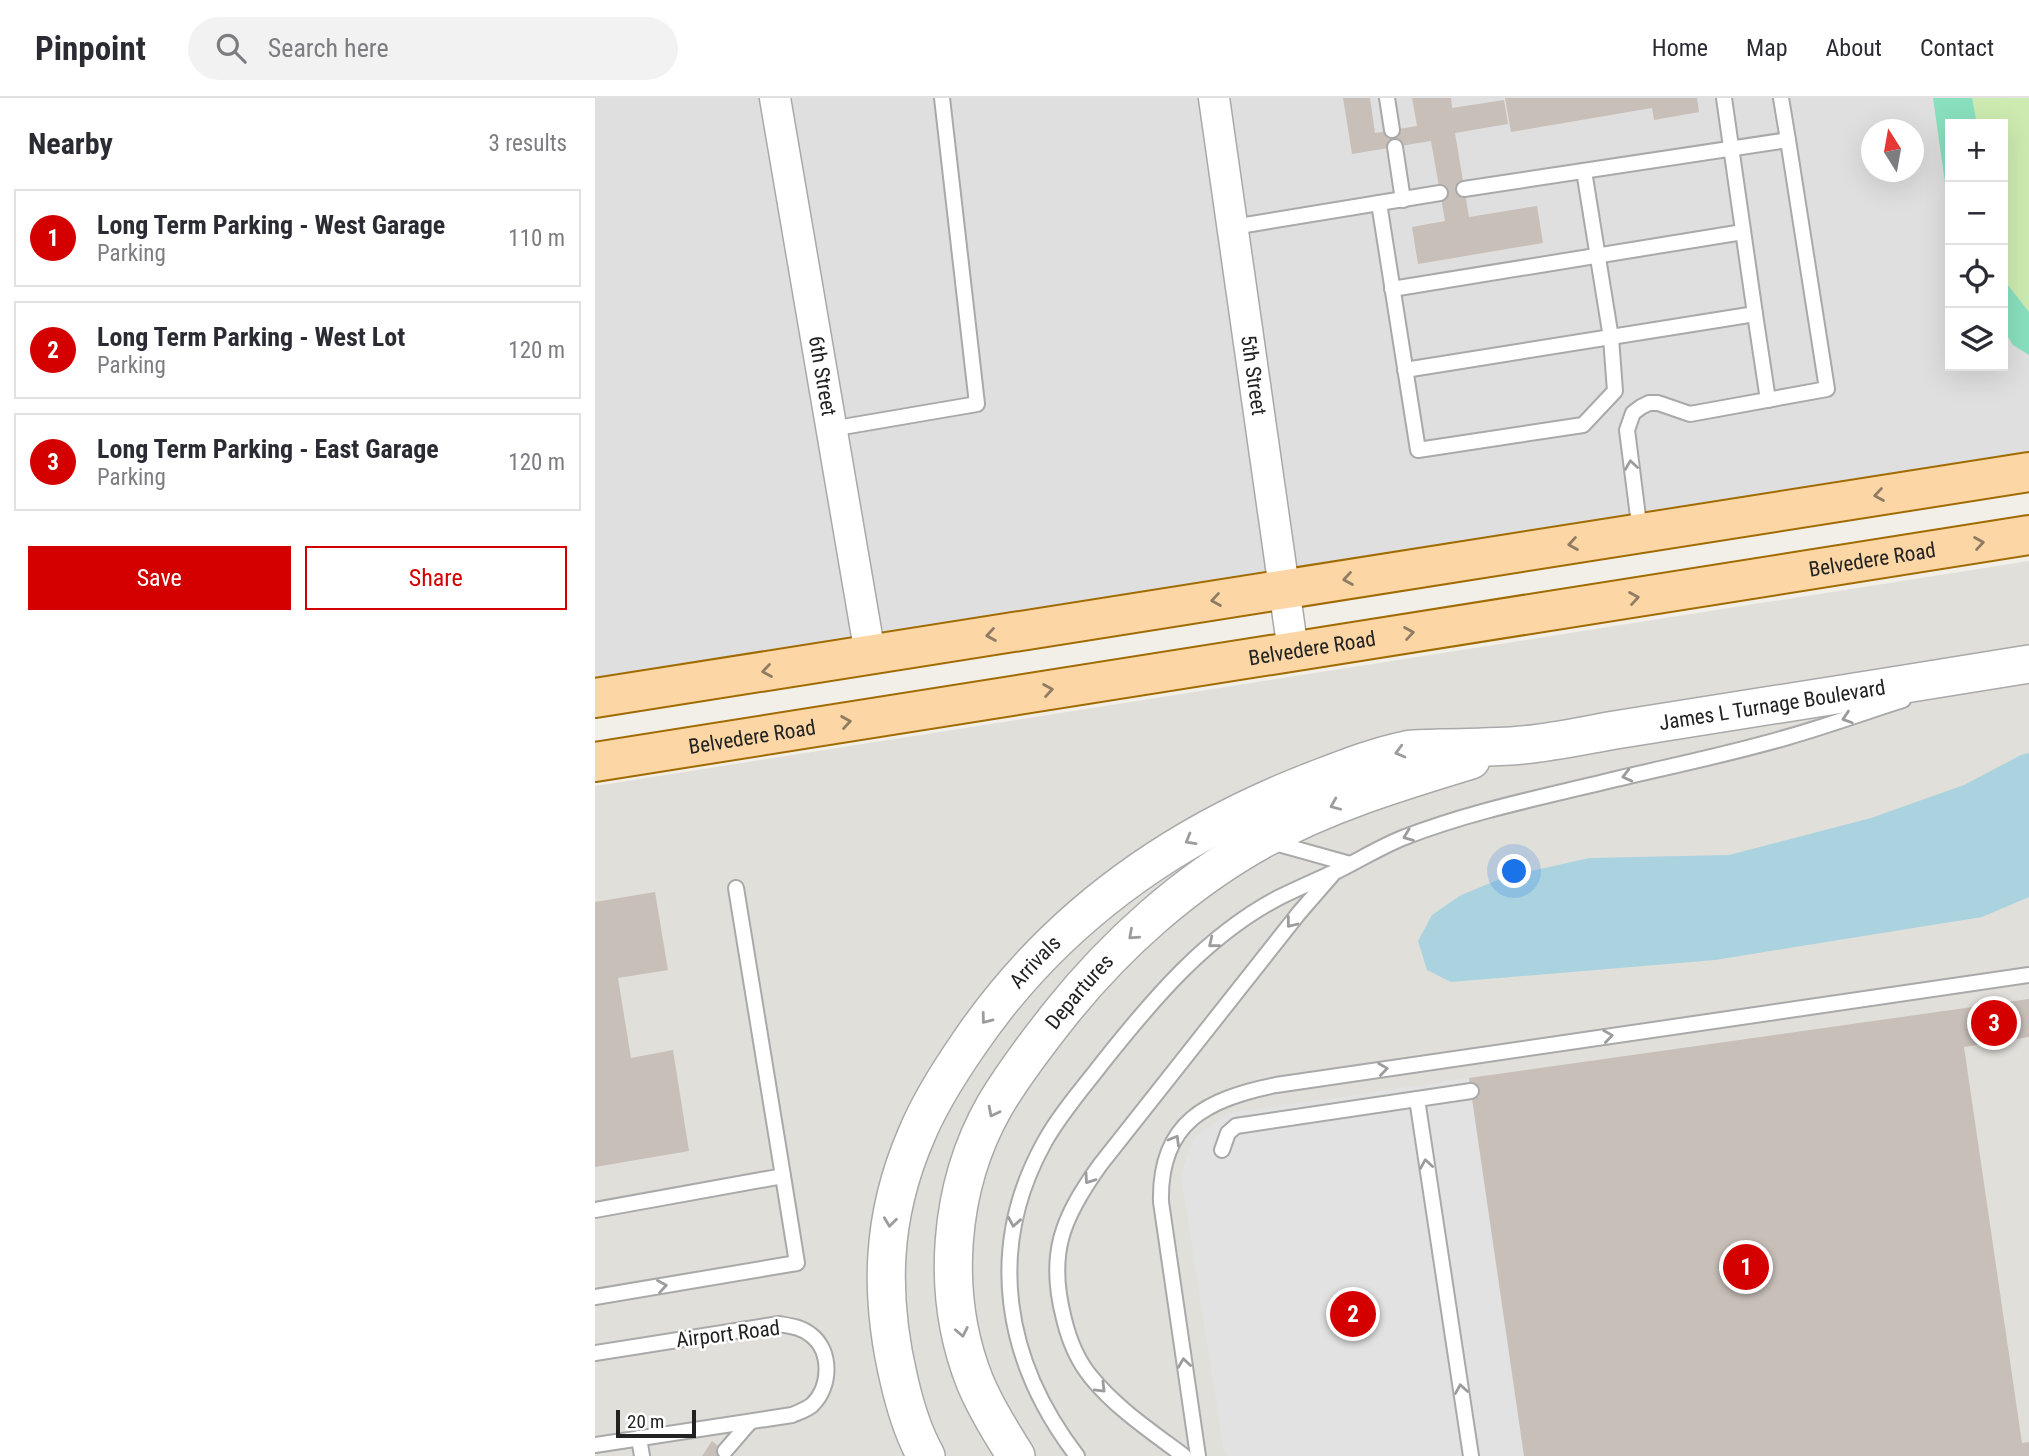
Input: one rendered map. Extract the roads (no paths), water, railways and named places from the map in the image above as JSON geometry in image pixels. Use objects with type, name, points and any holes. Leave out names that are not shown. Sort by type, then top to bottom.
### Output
[{"type":"main road","points":[[595,698],[2029,472]]},
{"type":"main road","name":"Belvedere Road","points":[[595,762],[2029,536]]},
{"type":"street","name":"6th Street","points":[[775,98],[870,654]]},
{"type":"street","name":"5th Street","points":[[1214,98],[1293,651]]},
{"type":"street","name":"James L Turnage Boulevard","points":[[1516,746],[2017,666]]},
{"type":"street","name":"Departures","points":[[1016,1456],[994,1423],[975,1381],[962,1337],[954,1290],[954,1243],[961,1194],[974,1153],[994,1107],[1021,1065],[1078,991],[1112,954],[1204,877],[1262,839],[1352,797],[1516,746]]},
{"type":"street","name":"Arrivals","points":[[926,1456],[905,1406],[887,1315],[885,1266],[891,1212],[902,1169],[921,1124],[947,1075],[1008,990],[1082,915],[1124,884],[1170,851],[1270,798],[1359,764],[1409,749],[1516,746]]},
{"type":"lane","points":[[831,429],[977,404],[942,98]]},
{"type":"lane","points":[[1387,98],[1392,130]]},
{"type":"lane","points":[[1724,98],[1768,400]]},
{"type":"lane","points":[[1640,533],[1627,439],[1633,413],[1649,403],[1667,404],[1690,414],[1826,389],[1781,98]]},
{"type":"lane","points":[[1464,189],[1788,140]]},
{"type":"lane","points":[[1395,147],[1403,200]]},
{"type":"lane","points":[[1379,204],[1418,450],[1583,425],[1615,391],[1611,338],[1584,171]]},
{"type":"lane","points":[[1233,227],[1440,193]]},
{"type":"lane","points":[[1392,289],[1743,232]]},
{"type":"lane","points":[[1405,370],[1755,314]]},
{"type":"lane","points":[[1077,1456],[1045,1410],[1023,1357],[1014,1326],[1008,1267],[1016,1209],[1029,1173],[1061,1115],[1121,1040],[1190,962],[1240,922],[1277,899],[1402,838],[1473,814],[1787,737],[2017,666]]},
{"type":"lane","points":[[1262,839],[1350,864]]},
{"type":"lane","points":[[1184,1456],[1131,1416],[1091,1377],[1076,1355],[1059,1300],[1056,1268],[1059,1245],[1079,1194],[1100,1165],[1299,913],[1335,872]]},
{"type":"lane","points":[[595,1297],[797,1263],[736,888]]},
{"type":"lane","points":[[1198,1456],[1161,1202],[1161,1183],[1163,1163],[1182,1128],[1212,1104],[1230,1096],[1276,1085],[2029,975]]},
{"type":"lane","points":[[1222,1150],[1228,1133],[1236,1126],[1471,1091]]},
{"type":"lane","points":[[1416,1099],[1471,1456]]},
{"type":"lane","points":[[595,1210],[783,1176]]},
{"type":"lane","name":"Airport Road","points":[[595,1353],[779,1324],[799,1327],[812,1336],[820,1345],[827,1368],[824,1388],[814,1403],[804,1411],[792,1415],[595,1445]]},
{"type":"lane","points":[[725,1451],[750,1422]]},
{"type":"lane","points":[[639,1438],[642,1456]]},
{"type":"water","points":[[2029,753],[2029,897],[1982,917],[1715,960],[1451,982],[1427,970],[1418,941],[1432,915],[1461,895],[1505,877],[1589,858],[1729,855],[1871,818],[1964,785]]},
{"type":"place","name":"Long Term Parking - East Garage","points":[[1994,1023]]},
{"type":"place","name":"Long Term Parking - West Garage","points":[[1746,1267]]},
{"type":"place","name":"Long Term Parking - West Lot","points":[[1353,1314]]}]
